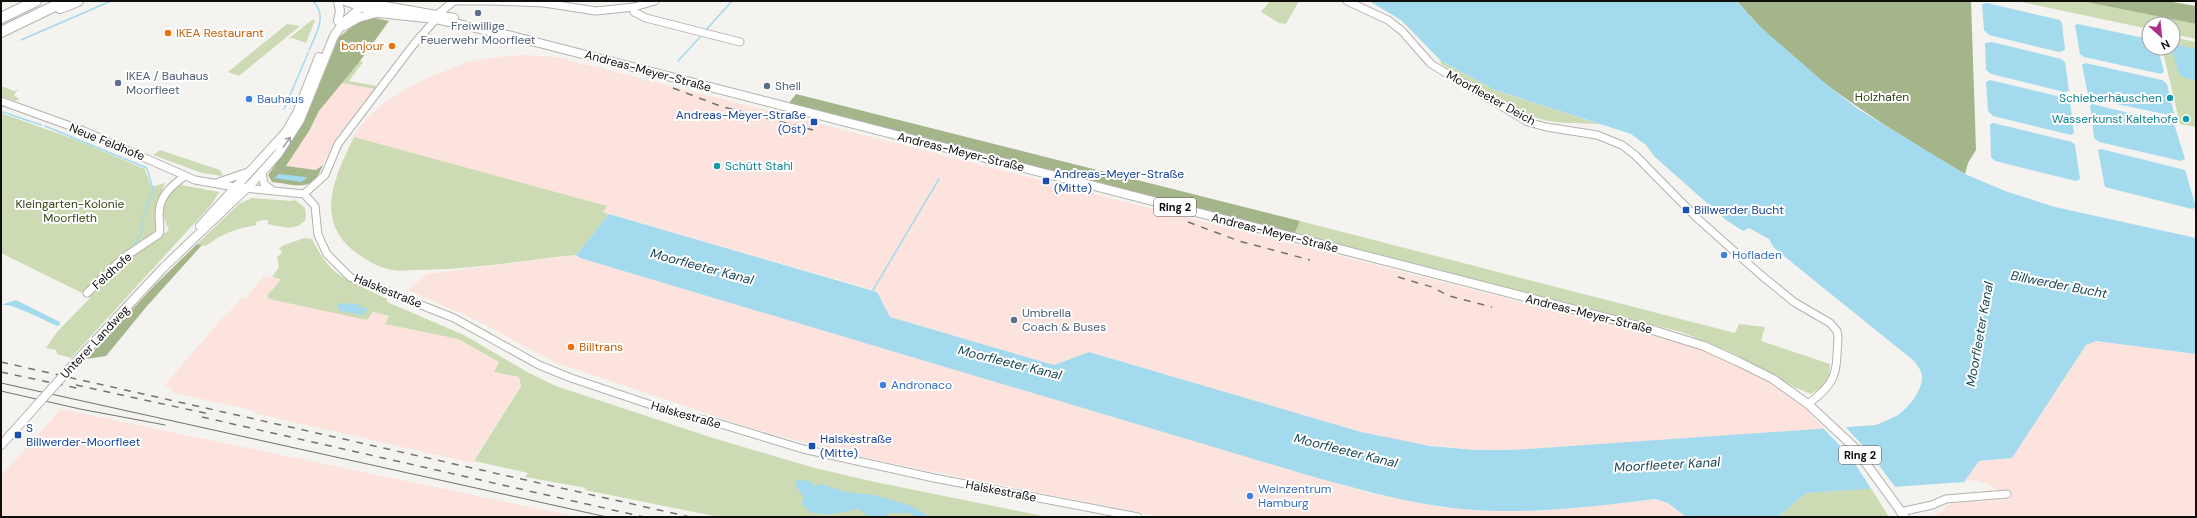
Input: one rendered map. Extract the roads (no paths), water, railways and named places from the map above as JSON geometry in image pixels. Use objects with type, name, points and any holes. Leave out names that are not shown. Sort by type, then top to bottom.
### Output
[{"type":"highway","points":[[1,18],[36,1]]},
{"type":"highway","points":[[1,25],[50,1]]},
{"type":"highway","points":[[1,32],[65,1]]},
{"type":"highway","points":[[28,19],[78,1]]},
{"type":"main road","points":[[338,1],[340,11],[338,21]]},
{"type":"main road","name":"Ring 2","points":[[345,1],[360,4],[378,13]]},
{"type":"main road","name":"Unterer Landweg","points":[[1,445],[84,352],[190,240],[236,187],[270,152],[286,132],[297,113],[328,36],[338,21],[360,4]]},
{"type":"main road","name":"Unterer Landweg","points":[[190,240],[206,227],[262,172],[287,142],[300,120],[337,31],[360,4]]},
{"type":"main road","name":"Andreas-Meyer-Straße","points":[[360,4],[384,6],[439,16],[498,33],[1661,332],[1704,346],[1773,380],[1821,414],[1854,447],[1894,501],[1902,515]]},
{"type":"main road","points":[[337,31],[358,18],[378,13]]},
{"type":"main road","name":"Andreas-Meyer-Straße","points":[[378,13],[439,16]]},
{"type":"main road","points":[[246,188],[270,152]]},
{"type":"street","points":[[304,194],[325,175],[338,144],[415,42],[454,1]]},
{"type":"street","points":[[458,1],[544,3],[596,11],[634,8],[655,1]]},
{"type":"street","name":"Moorfleeter Deich","points":[[1347,1],[1392,22],[1431,64],[1528,122],[1550,128],[1597,135],[1622,145],[1635,155],[1697,218],[1772,285],[1794,302],[1830,323],[1837,331],[1838,336],[1836,377],[1828,390],[1808,404]]},
{"type":"street","points":[[634,8],[634,12],[646,18],[740,42]]},
{"type":"street","name":"Neue Feldhofe","points":[[1,101],[84,131],[146,157],[185,176],[213,184],[304,194]]},
{"type":"street","points":[[213,184],[235,178],[255,167]]},
{"type":"street","points":[[262,172],[264,184],[272,190]]},
{"type":"street","name":"Feldhofe","points":[[87,293],[124,258],[159,234],[161,230],[159,210],[164,193],[185,176]]},
{"type":"street","name":"Halskestraße","points":[[304,194],[315,206],[318,236],[327,254],[350,277],[454,318],[539,365],[571,378],[684,416],[714,422],[803,449],[934,478],[1138,517]]},
{"type":"street","points":[[1902,515],[1946,499],[2008,494]]},
{"type":"water","name":"Moorfleeter Kanal","points":[[1369,1],[1737,1],[1758,25],[1826,84],[1858,109],[1965,174],[2005,191],[2055,207],[2196,238],[2196,354],[2096,341],[2086,345],[2012,458],[1979,461],[1964,482],[1806,493],[1778,517],[1686,517],[1668,503],[1655,499],[1574,508],[1492,511],[1438,506],[1376,493],[1314,477],[580,258],[576,255],[609,214],[877,292],[890,317],[1054,365],[1089,352],[1361,432],[1430,446],[1476,450],[1512,450],[1876,425],[1900,413],[1913,400],[1917,394],[1922,378],[1921,371],[1914,361],[1774,248],[1769,239],[1749,228],[1743,231],[1726,220],[1655,157],[1646,145],[1631,134],[1495,90],[1441,61],[1401,20]]},
{"type":"water","points":[[1987,3],[2060,20],[2062,23],[2065,50],[2059,52],[1989,35],[1984,30],[1982,4]]},
{"type":"water","points":[[2078,24],[2141,37],[2141,56],[2160,56],[2164,72],[2161,74],[2084,57],[2080,54],[2075,25]]},
{"type":"water","points":[[1992,42],[2061,59],[2065,62],[2069,91],[2064,92],[1991,74],[1986,70],[1985,43]]},
{"type":"water","points":[[2181,46],[2196,49],[2196,81],[2180,76],[2174,56],[2181,56]]},
{"type":"water","points":[[2085,63],[2162,80],[2167,84],[2174,113],[2169,115],[2093,99],[2088,94],[2082,65]]},
{"type":"water","points":[[1990,80],[2066,98],[2070,102],[2074,133],[2071,135],[1993,116],[1988,111],[1986,82]]},
{"type":"water","points":[[2092,104],[2174,124],[2185,159],[2181,161],[2099,142],[2094,138],[2090,106]]},
{"type":"water","points":[[1993,123],[2072,142],[2075,145],[2080,179],[2076,181],[1995,161],[1991,157],[1990,124]]},
{"type":"water","points":[[2101,149],[2185,170],[2196,207],[2192,209],[2105,187],[2098,150]]},
{"type":"water","points":[[279,174],[307,178],[301,182],[274,178]]},
{"type":"water","points":[[16,300],[60,322],[60,325],[57,326],[12,306],[1,305]]},
{"type":"water","points":[[343,303],[360,304],[358,307],[367,308],[367,310],[363,315],[340,311],[337,305]]},
{"type":"water","points":[[798,480],[811,481],[814,486],[821,484],[846,492],[874,495],[909,505],[931,517],[915,517],[910,513],[889,513],[884,517],[870,517],[858,509],[826,515],[809,512],[807,508],[801,505],[804,498],[795,485]]},
{"type":"waterway","points":[[21,40],[111,1]]},
{"type":"waterway","points":[[309,50],[320,19],[320,13],[313,1]]},
{"type":"waterway","points":[[560,1],[565,3]]},
{"type":"waterway","points":[[627,5],[638,1]]},
{"type":"waterway","points":[[705,31],[732,1]]},
{"type":"waterway","points":[[589,7],[605,7]]},
{"type":"waterway","points":[[678,61],[700,37]]},
{"type":"waterway","points":[[284,109],[308,53]]},
{"type":"waterway","points":[[3,112],[41,125]]},
{"type":"waterway","points":[[45,126],[147,168],[153,190],[143,217]]},
{"type":"waterway","points":[[873,290],[939,179]]},
{"type":"waterway","points":[[135,244],[141,233],[143,222]]},
{"type":"tram line","points":[[1,383],[607,517]]},
{"type":"tram line","points":[[1,391],[80,409],[165,425]]},
{"type":"railway","points":[[673,88],[720,106],[813,130]]},
{"type":"railway","points":[[1188,222],[1239,241],[1310,260]]},
{"type":"railway","points":[[1398,277],[1432,287],[1449,296],[1492,307]]},
{"type":"railway","points":[[1,362],[690,517]]},
{"type":"railway","points":[[1,372],[81,389]]},
{"type":"railway","points":[[76,385],[209,414]]},
{"type":"railway","points":[[202,417],[644,517]]},
{"type":"place","name":"Freiwillige Feuerwehr Moorfleet","points":[[478,13]]},
{"type":"place","name":"IKEA Restaurant","points":[[168,33]]},
{"type":"place","name":"bonjour","points":[[392,46]]},
{"type":"place","name":"IKEA / Bauhaus Moorfleet","points":[[118,83]]},
{"type":"place","name":"Shell","points":[[767,86]]},
{"type":"place","name":"Schieberhäuschen","points":[[2170,98]]},
{"type":"place","name":"Bauhaus","points":[[249,99]]},
{"type":"place","name":"Wasserkunst Kaltehofe","points":[[2186,119]]},
{"type":"place","name":"Andreas-Meyer-Straße (Ost)","points":[[814,122]]},
{"type":"place","name":"Schütt Stahl","points":[[717,166]]},
{"type":"place","name":"Andreas-Meyer-Straße (Mitte)","points":[[1046,181]]},
{"type":"place","name":"Billwerder Bucht","points":[[1686,210]]},
{"type":"place","name":"Hofladen","points":[[1724,255]]},
{"type":"place","name":"Umbrella Coach & Buses","points":[[1014,320]]},
{"type":"place","name":"Billtrans","points":[[571,347]]},
{"type":"place","name":"Andronaco","points":[[883,385]]},
{"type":"place","name":"S Billwerder-Moorfleet","points":[[18,435]]},
{"type":"place","name":"Halskestraße (Mitte)","points":[[812,446]]},
{"type":"place","name":"Weinzentrum Hamburg","points":[[1250,496]]},
{"type":"park label","name":"Holzhafen","points":[[1882,97]]},
{"type":"park label","name":"Kleingarten-Kolonie Moorfleth","points":[[70,211]]}]
